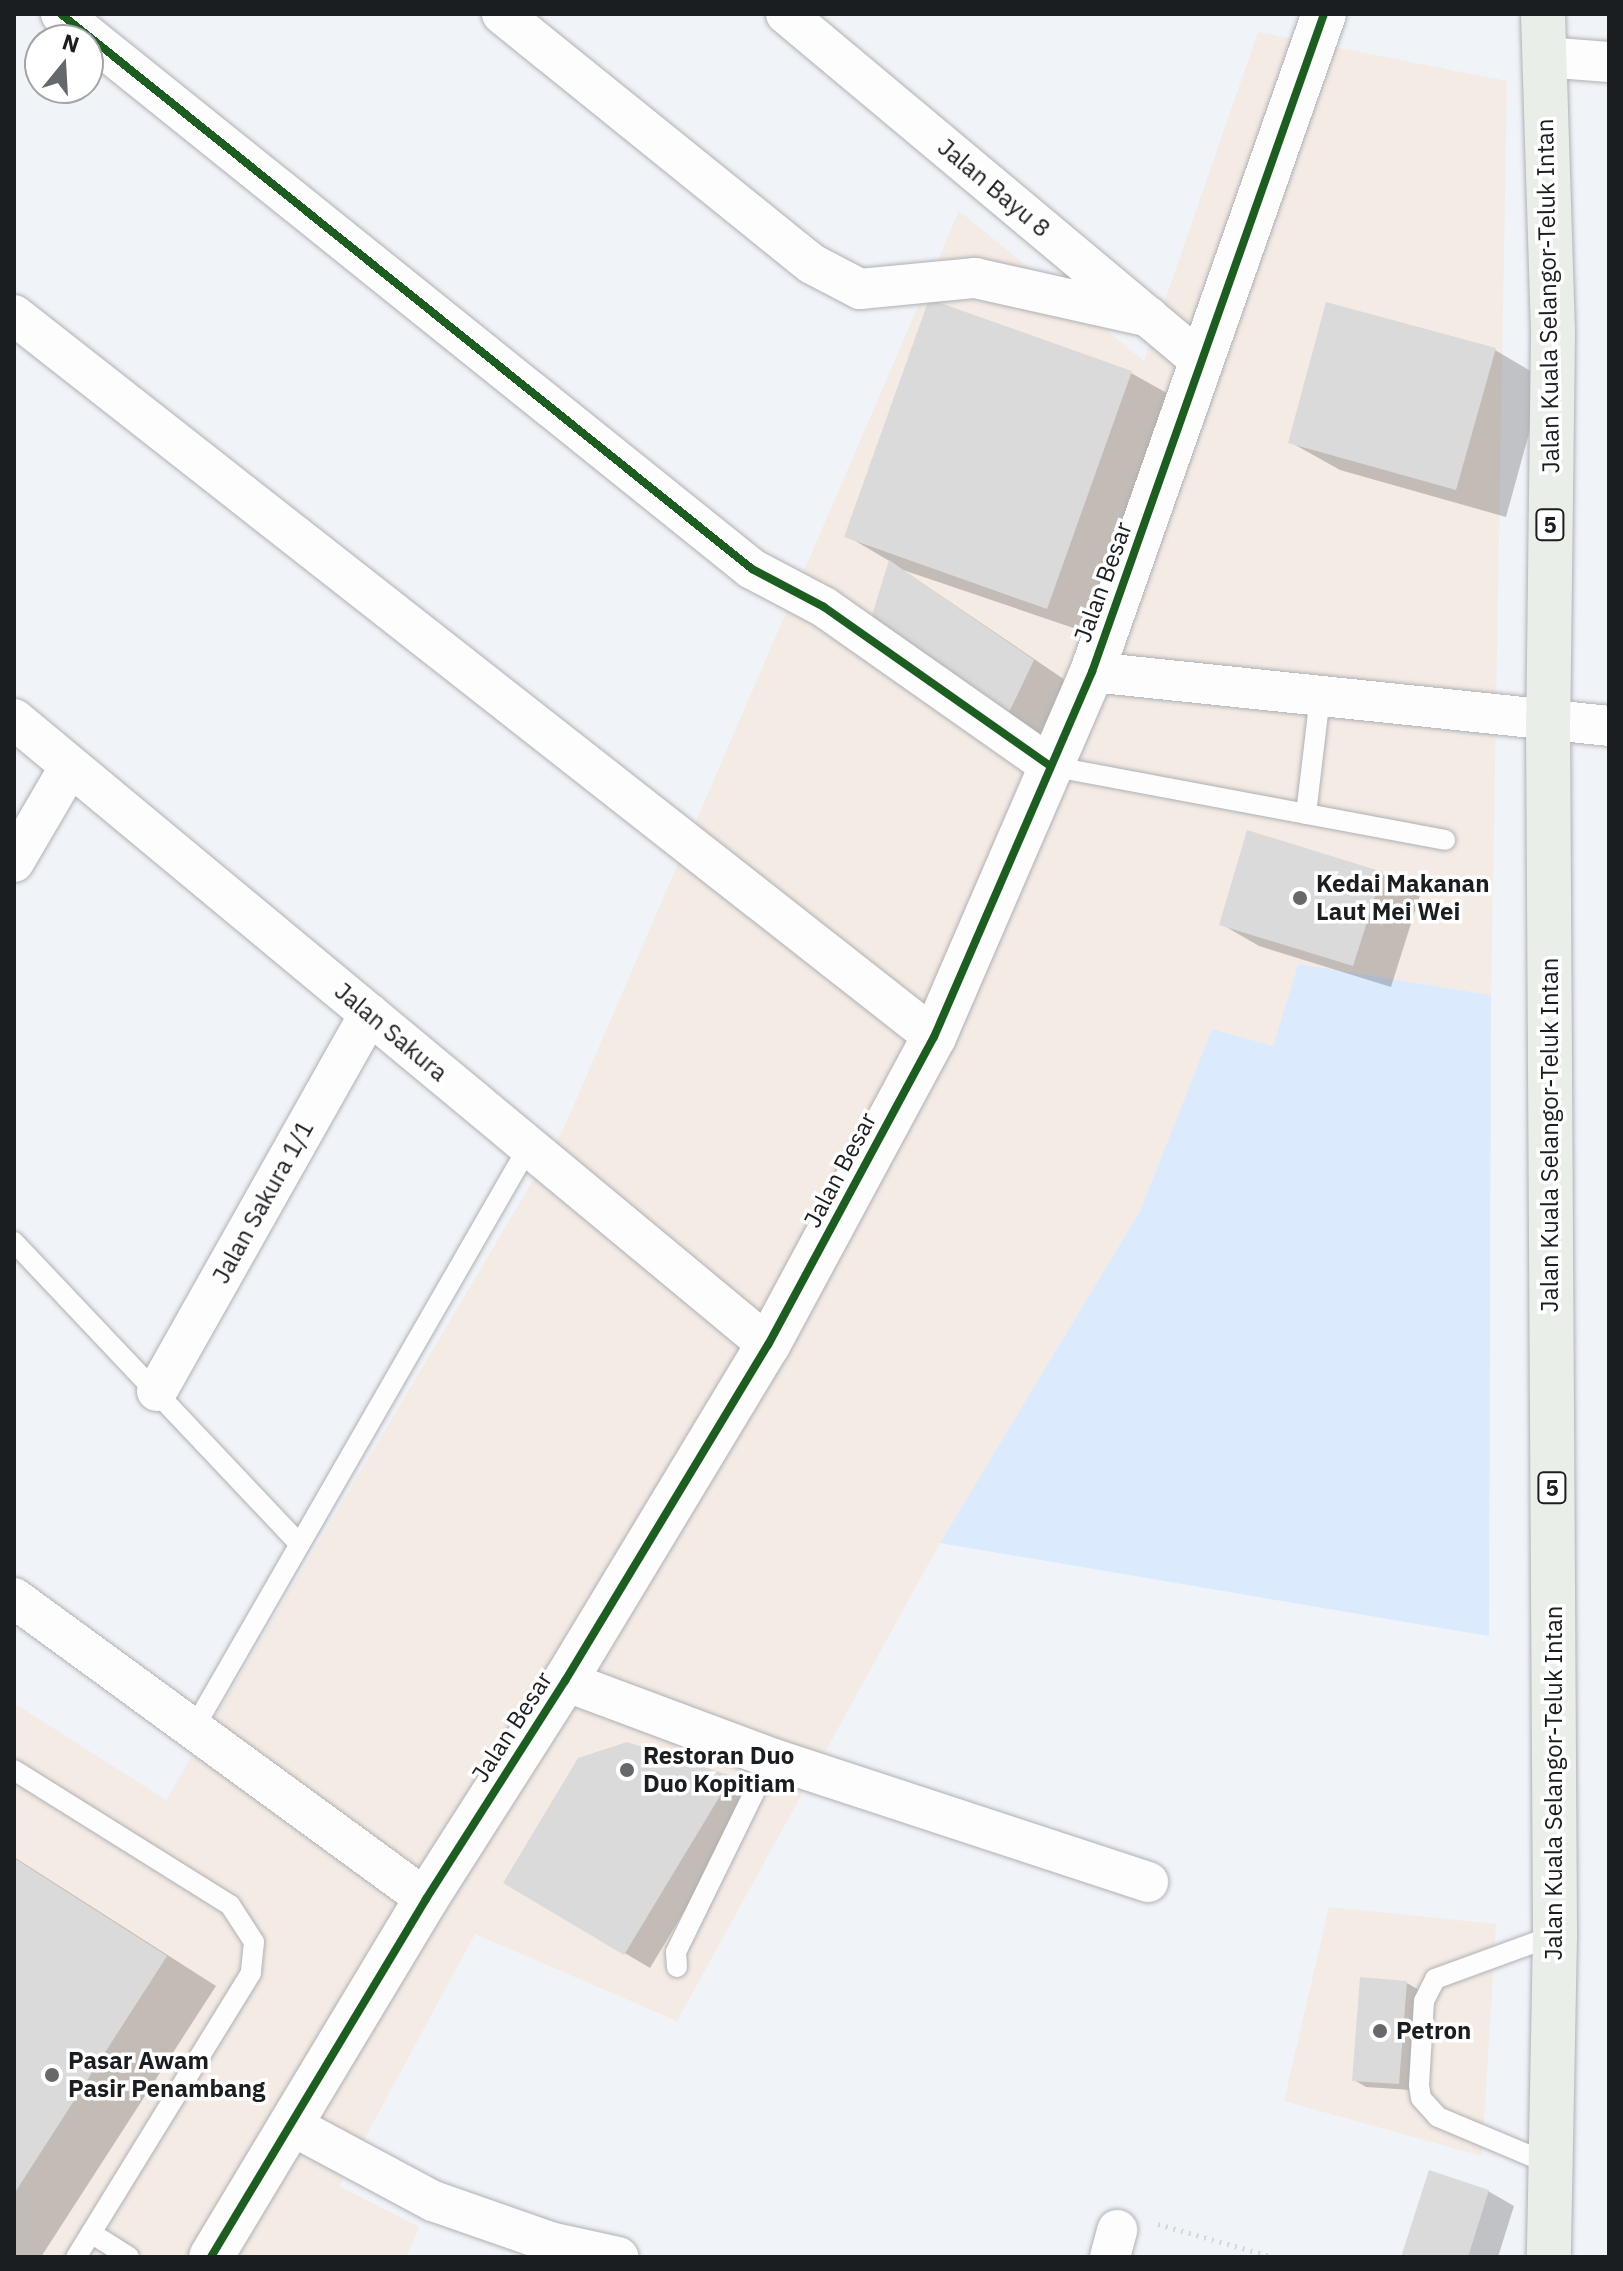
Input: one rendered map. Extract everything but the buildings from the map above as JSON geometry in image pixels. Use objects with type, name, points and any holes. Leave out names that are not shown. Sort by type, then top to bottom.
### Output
[{"type":"highway","name":"Jalan Kuala Selangor-Teluk Intan","points":[[1543,14],[1553,332],[1548,719],[1555,1935],[1549,2257]]},
{"type":"street","points":[[61,14],[752,569],[824,607],[1050,766]]},
{"type":"street","points":[[502,14],[812,264],[860,289],[975,278],[1149,317]]},
{"type":"street","name":"Jalan Bayu 8","points":[[786,14],[1202,362]]},
{"type":"street","name":"Jalan Besar","points":[[211,2257],[293,2126],[426,1899],[565,1681],[768,1345],[934,1037],[1092,672],[1324,14]]},
{"type":"street","points":[[1544,57],[1609,62]]},
{"type":"street","points":[[14,315],[934,1037]]},
{"type":"street","points":[[1092,672],[1609,726]]},
{"type":"street","name":"Jalan Sakura","points":[[14,719],[768,1345]]},
{"type":"street","points":[[14,862],[70,766]]},
{"type":"street","name":"Jalan Sakura 1/1","points":[[157,1391],[369,1014]]},
{"type":"street","points":[[14,1598],[426,1899]]},
{"type":"street","points":[[565,1681],[771,1758],[1148,1882]]},
{"type":"street","points":[[293,2126],[433,2201],[550,2242],[618,2257]]},
{"type":"lane","points":[[1306,814],[1320,696]]},
{"type":"lane","points":[[1050,766],[1445,840]]},
{"type":"lane","points":[[194,1728],[529,1146]]},
{"type":"lane","points":[[14,1242],[300,1544]]},
{"type":"lane","points":[[677,1967],[676,1952],[771,1758]]},
{"type":"lane","points":[[14,1770],[230,1905],[254,1942],[251,1973],[76,2257]]},
{"type":"lane","points":[[1550,2164],[1438,2117],[1421,2098],[1419,2085],[1424,2001],[1435,1979],[1555,1935]]},
{"type":"lane","points":[[91,2233],[129,2257]]},
{"type":"path","points":[[1113,2243],[1125,2222],[1140,2220],[1273,2257]]},
{"type":"shaded area","points":[[1258,32],[1507,81],[1491,995],[1298,964],[1273,1046],[1212,1029],[1140,1211],[940,1543],[677,2021],[475,1934],[339,2186],[419,2227],[406,2257],[14,2257],[14,1703],[166,1800],[564,1128],[959,211],[1144,361]]},
{"type":"shaded area","points":[[1298,964],[1491,995],[1489,1636],[940,1543],[1140,1211],[1212,1029],[1273,1046]]},
{"type":"shaded area","points":[[1329,1907],[1496,1924],[1482,2156],[1284,2101]]},
{"type":"cycle path","points":[[61,14],[752,569],[824,607],[1050,766]]},
{"type":"cycle path","points":[[211,2257],[426,1899],[565,1681],[768,1345],[934,1037],[1092,672],[1324,14]]},
{"type":"place","name":"Kedai Makanan Laut Mei Wei","points":[[1300,898]]},
{"type":"place","name":"Restoran Duo Duo Kopitiam","points":[[627,1770]]},
{"type":"place","name":"Petron","points":[[1380,2031]]},
{"type":"place","name":"Pasar Awam Pasir Penambang","points":[[52,2075]]}]
